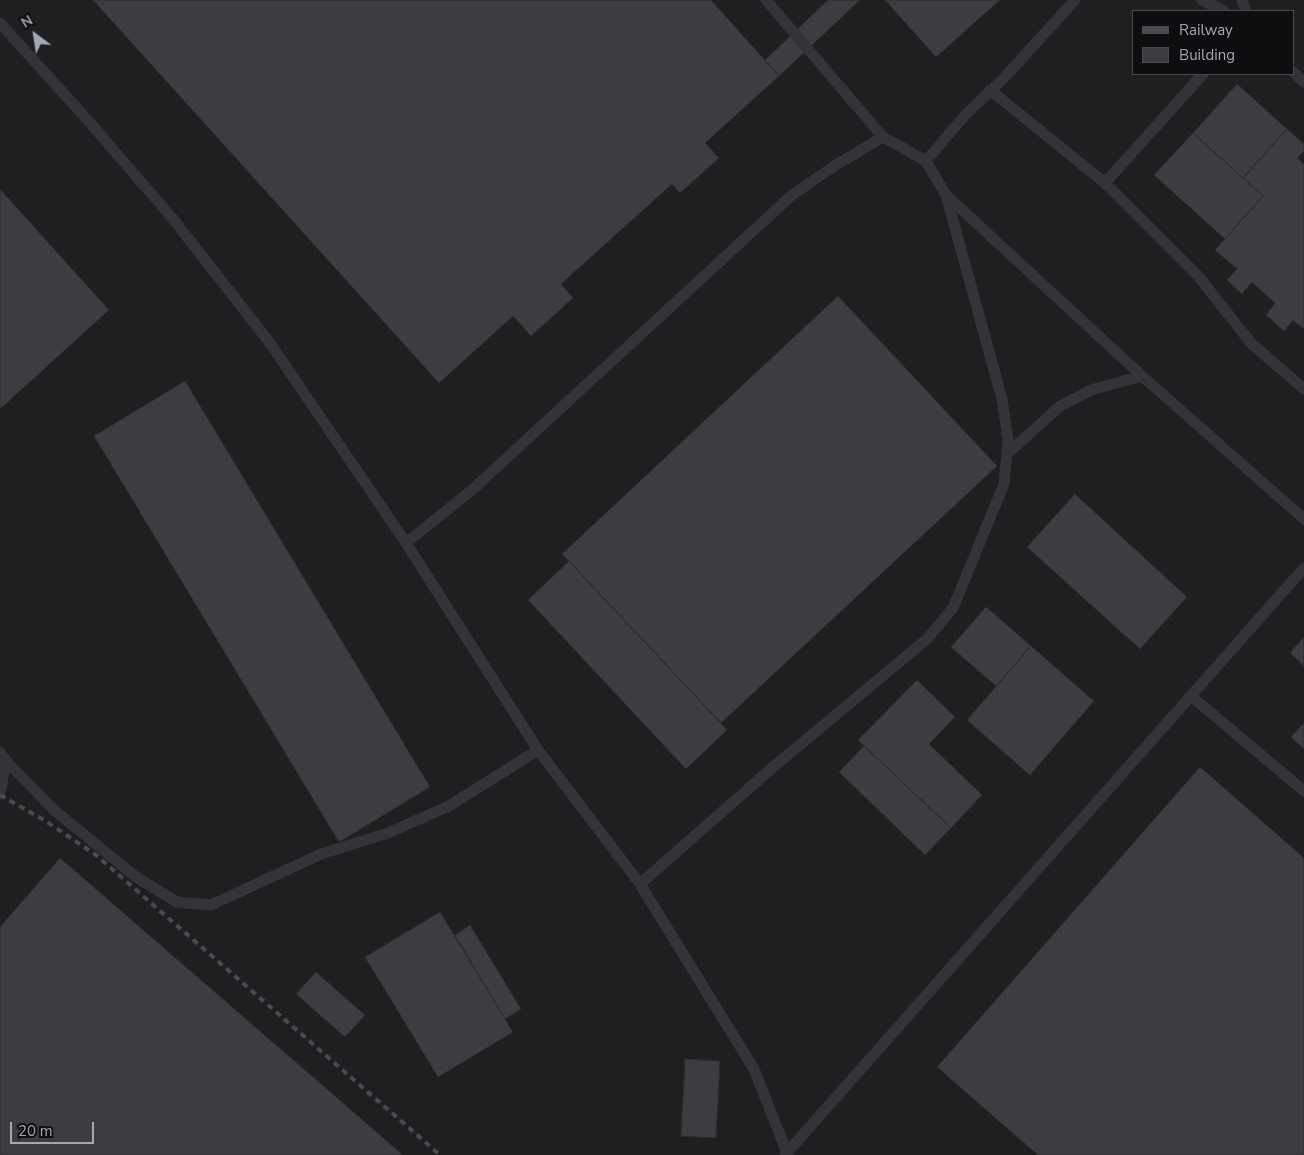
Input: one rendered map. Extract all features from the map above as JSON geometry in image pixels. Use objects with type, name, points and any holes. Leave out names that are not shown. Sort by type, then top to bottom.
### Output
[{"type":"lane","points":[[640,884],[772,768],[927,639],[953,608],[1004,484],[1008,440],[1002,399],[946,195],[926,161],[883,137],[766,0]]},
{"type":"lane","points":[[926,161],[966,114],[1075,0]]},
{"type":"lane","points":[[1202,0],[1222,10]]},
{"type":"lane","points":[[0,23],[174,219],[270,343],[406,543],[538,750],[640,884],[754,1068],[786,1154],[1304,568]]},
{"type":"lane","points":[[1294,73],[1304,82]]},
{"type":"lane","points":[[1105,183],[1202,75]]},
{"type":"lane","points":[[990,90],[1105,183],[1198,276],[1251,343],[1304,389]]},
{"type":"lane","points":[[406,543],[472,490],[792,195],[839,163],[883,137]]},
{"type":"lane","points":[[946,195],[1142,376],[1304,519]]},
{"type":"lane","points":[[1006,454],[1060,406],[1091,390],[1142,376]]},
{"type":"lane","points":[[1191,696],[1304,791]]},
{"type":"lane","points":[[3,756],[54,810],[136,877],[177,902],[211,905],[321,854],[388,833],[449,806],[538,750]]},
{"type":"lane","points":[[0,794],[3,756]]},
{"type":"shaded area","points":[[0,0],[1304,0],[1304,1155],[0,1155]]},
{"type":"building","points":[[93,0],[711,0],[779,76],[705,143],[719,158],[680,193],[672,184],[561,284],[573,298],[531,336],[513,316],[439,383]]},
{"type":"building","points":[[828,0],[860,0],[779,76],[765,60]]},
{"type":"building","points":[[885,0],[1000,0],[936,57]]},
{"type":"building","points":[[1237,84],[1287,129],[1243,178],[1193,133]]},
{"type":"building","points":[[1287,129],[1304,144],[1304,151],[1297,158],[1304,164],[1304,329],[1293,320],[1284,331],[1266,315],[1275,303],[1252,282],[1242,294],[1227,280],[1237,269],[1215,250],[1263,196],[1243,178]]},
{"type":"building","points":[[1193,133],[1263,196],[1225,239],[1154,175]]},
{"type":"building","points":[[0,189],[109,310],[0,409]]},
{"type":"building","points":[[838,296],[997,466],[721,723],[562,554]]},
{"type":"building","points":[[185,381],[430,787],[339,842],[94,436]]},
{"type":"building","points":[[1075,494],[1187,597],[1140,649],[1027,547]]},
{"type":"building","points":[[569,561],[727,730],[686,769],[528,600]]},
{"type":"building","points":[[986,607],[1031,646],[996,686],[951,647]]},
{"type":"building","points":[[1304,637],[1304,666],[1290,653]]},
{"type":"building","points":[[1031,646],[1094,701],[1030,775],[967,720]]},
{"type":"building","points":[[917,680],[955,717],[929,744],[982,795],[951,828],[858,740]]},
{"type":"building","points":[[1304,723],[1304,749],[1291,737]]},
{"type":"building","points":[[864,746],[951,828],[925,855],[839,772]]},
{"type":"building","points":[[1200,767],[1304,858],[1304,1155],[1038,1155],[937,1067]]},
{"type":"building","points":[[60,858],[403,1155],[0,1155],[0,927]]},
{"type":"building","points":[[440,912],[513,1032],[438,1077],[365,957]]},
{"type":"building","points":[[470,925],[521,1009],[505,1019],[455,935]]},
{"type":"building","points":[[316,972],[365,1015],[345,1037],[296,994]]},
{"type":"building","points":[[685,1059],[720,1061],[716,1138],[681,1136]]},
{"type":"railway","points":[[0,795],[44,820],[96,855],[440,1155]]}]
